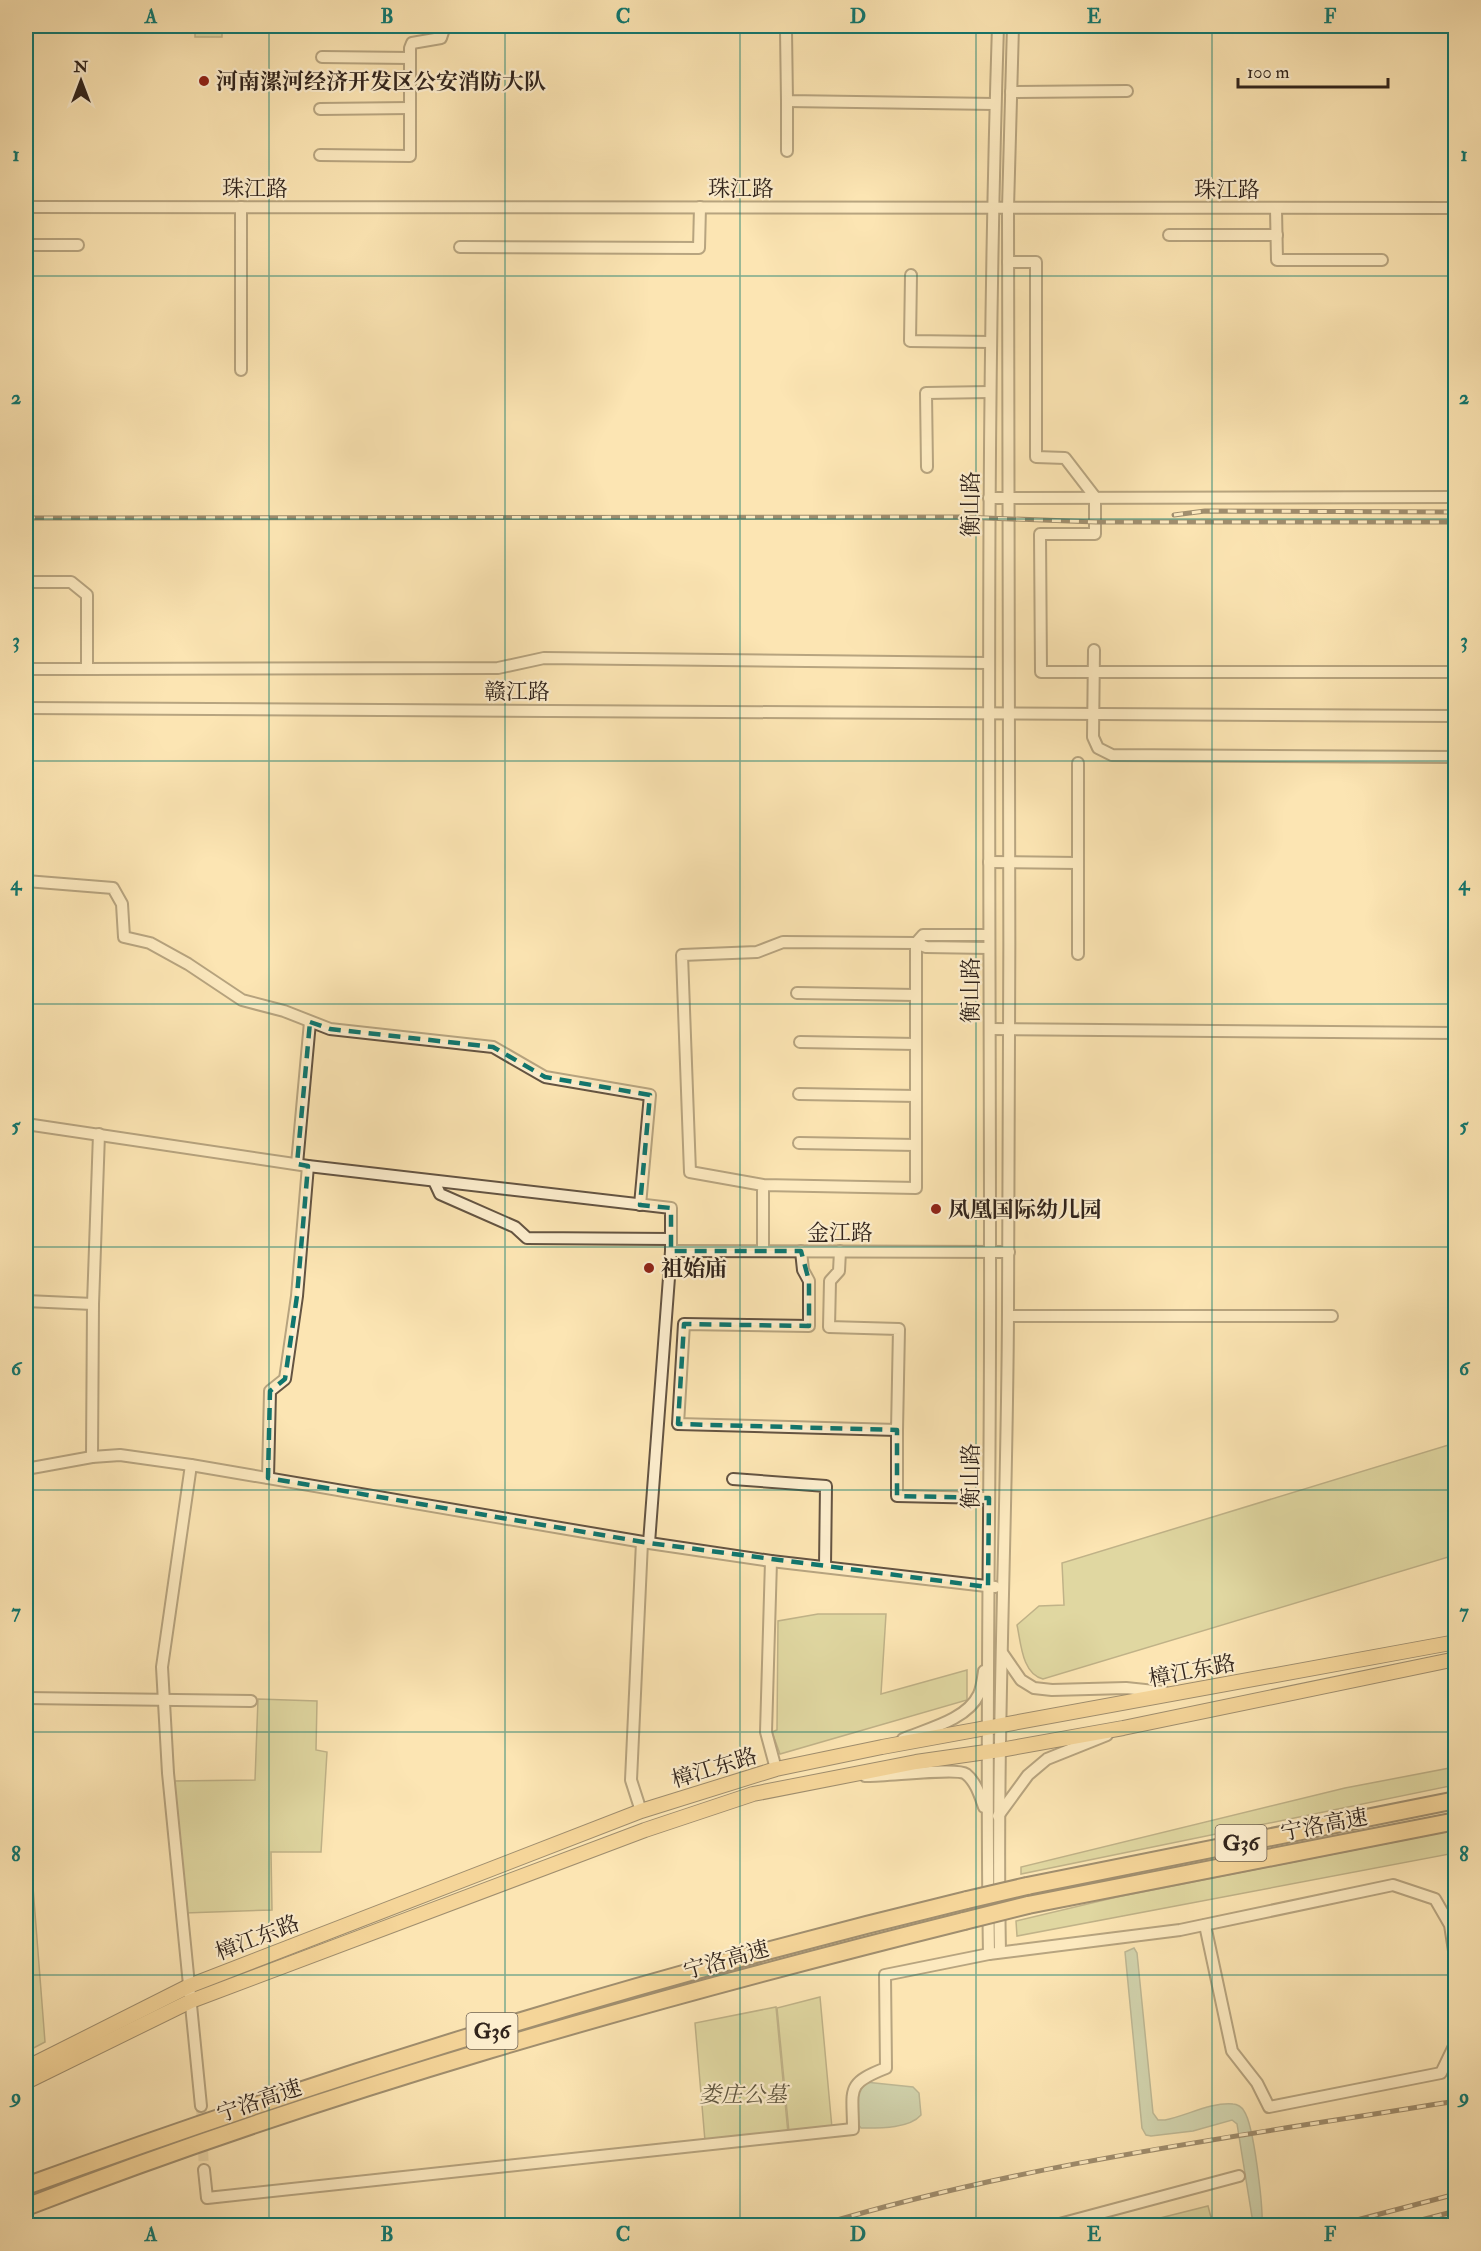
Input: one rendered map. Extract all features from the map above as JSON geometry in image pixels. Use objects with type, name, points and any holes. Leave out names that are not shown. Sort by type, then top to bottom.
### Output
[{"type":"highway","name":"宁洛高速","points":[[26,2186],[303,2090],[793,1942],[1027,1886],[1455,1800]]},
{"type":"highway","name":"宁洛高速","points":[[26,2207],[308,2106],[485,2050],[800,1962],[1028,1905],[1455,1821]]},
{"type":"main road","name":"樟江东路","points":[[26,2068],[189,1986],[641,1811],[776,1769],[1455,1642]]},
{"type":"main road","name":"樟江东路","points":[[26,2082],[191,2001],[645,1830],[753,1794],[846,1774],[1123,1728],[1455,1659]]},
{"type":"street","points":[[320,155],[410,156],[412,43],[441,38],[445,26]]},
{"type":"street","name":"衡山路","points":[[995,1728],[988,1653],[990,935],[988,663],[992,208],[998,26]]},
{"type":"street","name":"衡山路","points":[[994,1953],[986,1813],[1003,1654],[1009,1252],[1008,208],[1013,26]]},
{"type":"street","points":[[786,30],[786,152]]},
{"type":"street","points":[[322,57],[410,58]]},
{"type":"street","points":[[1011,92],[1127,91]]},
{"type":"street","points":[[787,101],[995,104]]},
{"type":"street","points":[[320,109],[410,108]]},
{"type":"street","name":"珠江路","points":[[26,207],[1455,208]]},
{"type":"street","points":[[241,207],[241,370]]},
{"type":"street","points":[[460,247],[699,248],[699,207]]},
{"type":"street","points":[[1276,208],[1277,260],[1382,260]]},
{"type":"street","points":[[1169,235],[1276,235]]},
{"type":"street","points":[[26,245],[78,245]]},
{"type":"street","points":[[1008,261],[1036,262],[1036,457],[1065,458],[1095,497],[1095,534],[1040,534],[1041,672],[1455,672]]},
{"type":"street","points":[[911,275],[910,341],[990,342]]},
{"type":"street","points":[[927,467],[926,393],[990,392]]},
{"type":"street","points":[[989,498],[1455,497]]},
{"type":"street","points":[[26,582],[71,582],[87,595],[87,669]]},
{"type":"street","points":[[1094,650],[1093,736],[1098,748],[1112,755],[1455,757]]},
{"type":"street","points":[[26,669],[498,668],[544,658],[988,663]]},
{"type":"street","name":"赣江路","points":[[26,708],[1455,716]]},
{"type":"street","points":[[1078,763],[1078,954]]},
{"type":"street","points":[[989,862],[1078,863]]},
{"type":"street","points":[[26,881],[113,888],[122,904],[124,937],[150,943],[188,964],[242,1000],[284,1011],[330,1029],[493,1047],[545,1077],[650,1095],[640,1205]]},
{"type":"street","points":[[990,935],[923,935],[916,943],[916,1188],[763,1185],[690,1172],[682,954],[757,952],[783,942],[916,943],[926,947],[990,948]]},
{"type":"street","points":[[797,993],[916,995]]},
{"type":"street","points":[[268,1478],[270,1391],[285,1379],[297,1296],[310,1022]]},
{"type":"street","points":[[990,1029],[1455,1033]]},
{"type":"street","points":[[800,1042],[916,1044]]},
{"type":"street","points":[[799,1094],[916,1096]]},
{"type":"street","points":[[26,1124],[303,1165],[672,1208],[672,1251],[646,1542],[631,1780],[641,1811]]},
{"type":"street","points":[[92,1457],[93,1304],[99,1134]]},
{"type":"street","points":[[799,1143],[916,1145]]},
{"type":"street","points":[[434,1181],[440,1194],[515,1227],[527,1238],[672,1239]]},
{"type":"street","points":[[763,1185],[763,1251]]},
{"type":"street","name":"金江路","points":[[672,1251],[1009,1252]]},
{"type":"street","points":[[801,1251],[803,1270],[809,1281],[808,1326]]},
{"type":"street","points":[[829,1327],[830,1281],[839,1271],[840,1251]]},
{"type":"street","points":[[26,1301],[93,1304]]},
{"type":"street","points":[[1008,1316],[1332,1316]]},
{"type":"street","points":[[897,1430],[678,1424],[684,1323],[899,1329],[897,1496],[990,1498]]},
{"type":"street","points":[[26,1469],[92,1457],[120,1455],[771,1561],[1004,1587]]},
{"type":"street","points":[[191,1465],[162,1667],[163,1699],[201,2106]]},
{"type":"street","points":[[733,1479],[826,1486],[825,1567]]},
{"type":"street","points":[[771,1561],[766,1732],[776,1769]]},
{"type":"street","points":[[882,1748],[952,1719],[971,1704],[979,1694],[988,1653]]},
{"type":"street","points":[[1003,1654],[1021,1680],[1034,1688],[1052,1690],[1126,1688],[1179,1694]]},
{"type":"street","points":[[26,1698],[251,1701]]},
{"type":"street","points":[[998,1816],[1028,1775],[1047,1760],[1123,1728]]},
{"type":"street","name":"衡山路","points":[[994,1751],[998,1816],[994,1953]]},
{"type":"street","points":[[846,1774],[887,1777],[955,1770],[966,1774],[976,1787],[986,1813]]},
{"type":"street","points":[[204,2170],[207,2198],[853,2129],[853,2089],[862,2077],[886,2068],[885,1975],[994,1953],[1205,1925],[1393,1885],[1435,1899],[1450,1925],[1455,1964]]},
{"type":"street","points":[[1205,1925],[1232,2051],[1257,2083],[1269,2108],[1441,2073],[1455,2042]]},
{"type":"street","points":[[1052,2226],[1239,2176]]},
{"type":"highlighted area","points":[[310,1022],[330,1029],[493,1047],[545,1077],[650,1095],[640,1205],[671,1208],[671,1251],[801,1251],[809,1281],[809,1326],[684,1324],[678,1424],[897,1430],[897,1496],[989,1498],[988,1587],[649,1543],[268,1478],[270,1391],[285,1379],[297,1296],[308,1166],[297,1164]]},
{"type":"green space","points":[[195,26],[222,26],[222,37],[195,37]]},
{"type":"green space","points":[[1455,1443],[1455,1555],[1043,1679],[1036,1676],[1027,1664],[1021,1649],[1017,1625],[1039,1606],[1064,1605],[1062,1563]]},
{"type":"green space","points":[[818,1614],[886,1614],[881,1694],[967,1670],[967,1700],[780,1754],[772,1732],[777,1730],[778,1621]]},
{"type":"green space","points":[[258,1699],[317,1701],[316,1750],[327,1752],[321,1852],[271,1852],[272,1910],[185,1913],[173,1781],[255,1780]]},
{"type":"green space","points":[[1455,1767],[1455,1785],[1021,1874],[1021,1867],[1345,1788]]},
{"type":"green space","points":[[28,1823],[45,2042],[26,2052],[26,1824]]},
{"type":"green space","points":[[1455,1830],[1455,1853],[1017,1936],[1016,1921],[1117,1897]]},
{"type":"green space","points":[[820,1997],[832,2128],[789,2132],[777,2008]]},
{"type":"green space","name":"娄庄公墓","points":[[776,2007],[788,2133],[705,2141],[695,2023]]},
{"type":"green space","points":[[1208,2206],[1213,2225],[1158,2225],[1156,2219]]},
{"type":"shaded area","points":[[1134,1948],[1137,1953],[1153,2113],[1158,2120],[1165,2120],[1216,2105],[1235,2104],[1242,2108],[1248,2119],[1254,2148],[1262,2225],[1253,2223],[1237,2124],[1232,2120],[1193,2131],[1151,2136],[1146,2135],[1142,2128],[1125,1952]]},
{"type":"shaded area","points":[[865,2082],[913,2087],[919,2093],[921,2115],[916,2120],[901,2125],[861,2128],[857,2123],[857,2089]]},
{"type":"tunnel","points":[[201,2106],[204,2170]]},
{"type":"railway","points":[[1174,515],[1205,511],[1456,512]]},
{"type":"railway","points":[[26,518],[960,517],[1096,522],[1456,522]]},
{"type":"railway","points":[[817,2226],[895,2204],[1054,2168],[1215,2139],[1456,2101]]},
{"type":"railway","points":[[1334,2226],[1456,2194]]},
{"type":"railway","points":[[1398,2226],[1456,2211]]},
{"type":"place","name":"河南漯河经济开发区公安消防大队","points":[[204,81]]},
{"type":"place","name":"凤凰国际幼儿园","points":[[936,1209]]},
{"type":"place","name":"祖始庙","points":[[649,1268]]}]
